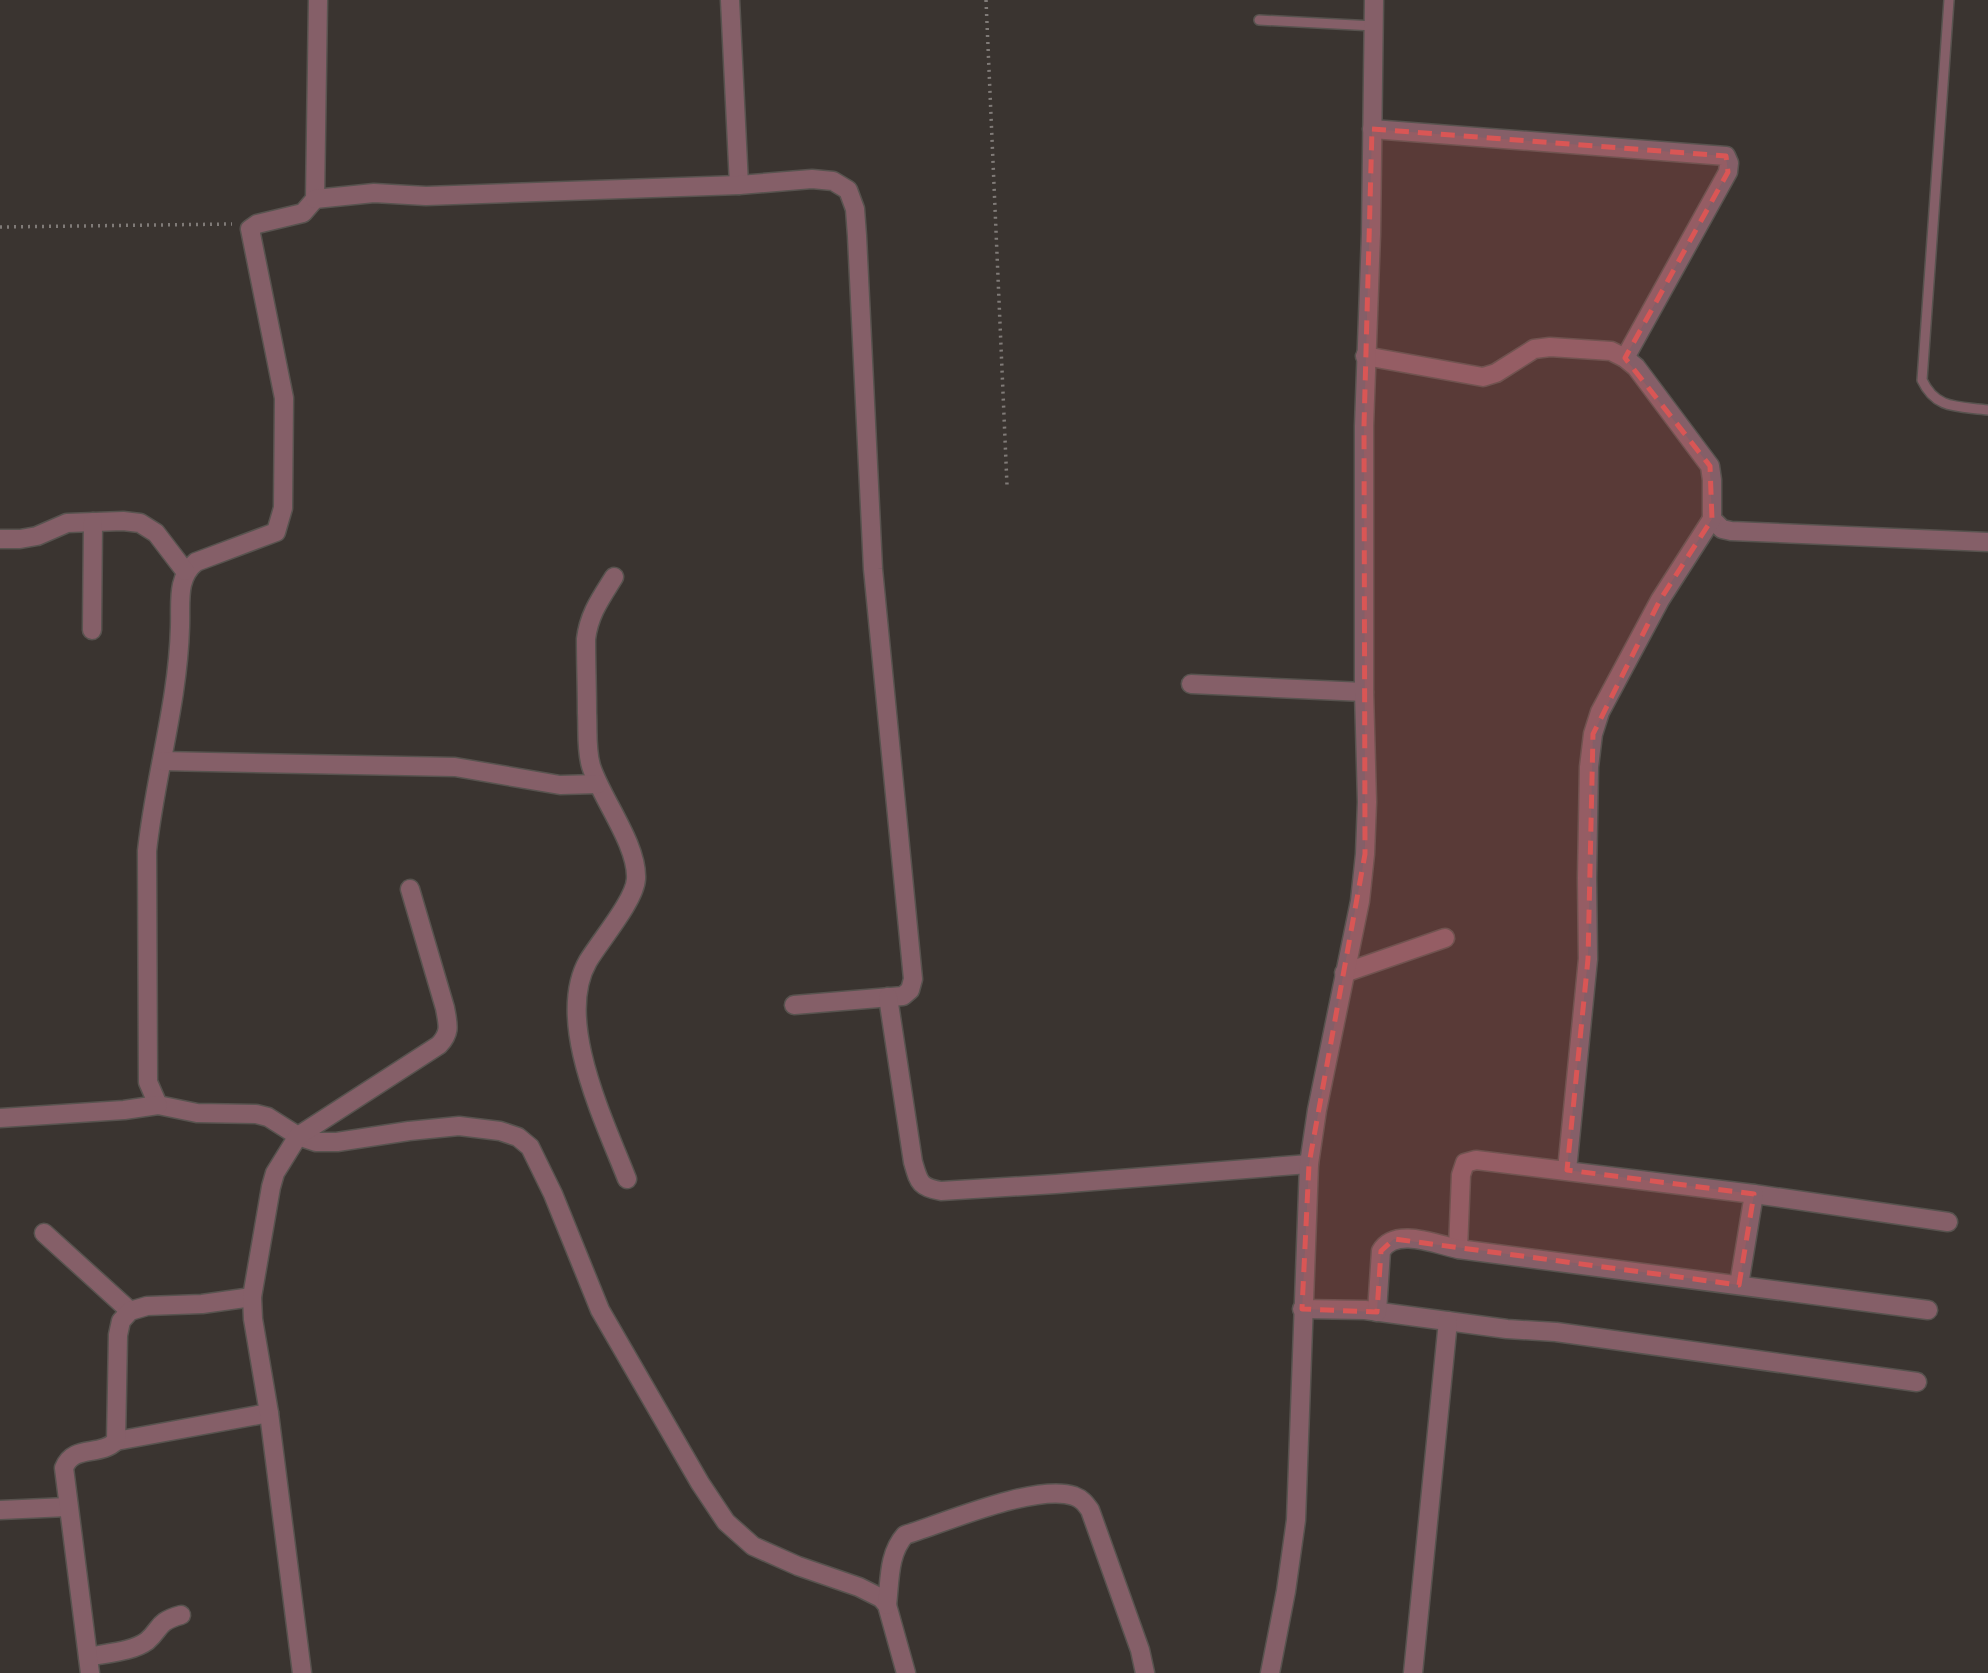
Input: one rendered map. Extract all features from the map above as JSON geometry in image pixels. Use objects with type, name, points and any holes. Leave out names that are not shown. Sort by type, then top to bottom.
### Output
[{"type":"street","points":[[158,1105],[149,1082],[145,889],[150,819],[178,672],[181,587],[185,571],[196,562],[276,532],[283,508],[284,398],[250,229],[257,223],[303,214],[315,199],[318,0]]},
{"type":"street","points":[[730,0],[739,185]]},
{"type":"street","points":[[1270,1673],[1296,1520],[1309,1164],[1317,1110],[1360,901],[1365,854],[1366,356],[1371,234],[1374,0]]},
{"type":"street","points":[[1372,129],[1726,156],[1729,163],[1728,172],[1625,358]]},
{"type":"street","points":[[315,199],[374,193],[426,196],[739,185],[812,179],[833,181],[848,190],[855,209],[873,569],[913,979],[910,990],[903,996],[794,1005]]},
{"type":"street","points":[[1366,356],[1483,376],[1496,373],[1534,349],[1611,351],[1636,368],[1710,466],[1712,519],[1660,600],[1601,712],[1593,734],[1589,767],[1588,959],[1567,1170]]},
{"type":"street","points":[[1712,519],[1722,529],[1731,531],[1988,542]]},
{"type":"street","points":[[92,630],[93,522]]},
{"type":"street","points":[[0,539],[37,536],[67,523],[140,523],[156,533],[185,571]]},
{"type":"street","points":[[614,578],[588,622],[588,751],[598,783],[613,809],[634,861],[636,880],[631,895],[587,963],[580,982],[577,1006],[579,1041],[586,1070],[627,1179]]},
{"type":"street","points":[[1191,684],[1364,692]]},
{"type":"street","points":[[162,761],[455,767],[560,785],[598,783]]},
{"type":"street","points":[[302,1673],[252,1297],[275,1173],[298,1136],[439,1045],[447,1036],[445,1008],[410,890]]},
{"type":"street","points":[[1344,973],[1446,938]]},
{"type":"street","points":[[888,997],[914,1162],[918,1180],[928,1189],[941,1191],[1056,1184],[1309,1164]]},
{"type":"street","points":[[0,1118],[124,1110],[158,1105],[197,1113],[256,1114],[268,1117],[298,1136],[316,1142],[337,1143],[459,1126],[500,1130],[518,1137],[530,1147],[553,1194],[600,1310],[726,1522],[753,1546],[798,1566],[859,1587],[881,1598],[887,1605]]},
{"type":"street","points":[[1458,1249],[1461,1175],[1465,1163],[1476,1160],[1496,1160],[1948,1222]]},
{"type":"street","points":[[1739,1285],[1754,1194]]},
{"type":"street","points":[[44,1233],[130,1311]]},
{"type":"street","points":[[1377,1312],[1381,1251],[1385,1243],[1406,1238],[1458,1249],[1928,1310]]},
{"type":"street","points":[[116,1441],[118,1335],[121,1321],[130,1311],[147,1306],[202,1304],[252,1297]]},
{"type":"street","points":[[1302,1309],[1377,1312],[1556,1332],[1917,1382]]},
{"type":"street","points":[[1413,1673],[1448,1321]]},
{"type":"street","points":[[180,1615],[161,1623],[148,1640],[89,1665],[67,1507],[64,1468],[67,1459],[74,1454],[110,1447],[116,1441],[269,1413]]},
{"type":"street","points":[[906,1673],[887,1605],[893,1555],[898,1543],[905,1535],[1018,1499],[1043,1494],[1071,1495],[1082,1500],[1090,1510],[1140,1650],[1145,1673]]},
{"type":"street","points":[[0,1510],[67,1507]]},
{"type":"lane","points":[[1949,0],[1922,380],[1928,394],[1943,404],[1988,410]]},
{"type":"lane","points":[[1259,19],[1374,26]]},
{"type":"path","points":[[986,0],[1007,485]]},
{"type":"path","points":[[0,227],[257,223]]},
{"type":"highlighted area","points":[[1372,129],[1726,156],[1728,172],[1625,358],[1710,466],[1712,519],[1660,600],[1593,734],[1588,959],[1567,1170],[1754,1194],[1739,1285],[1394,1239],[1381,1251],[1377,1312],[1302,1309],[1309,1164],[1365,854],[1364,426]]}]
